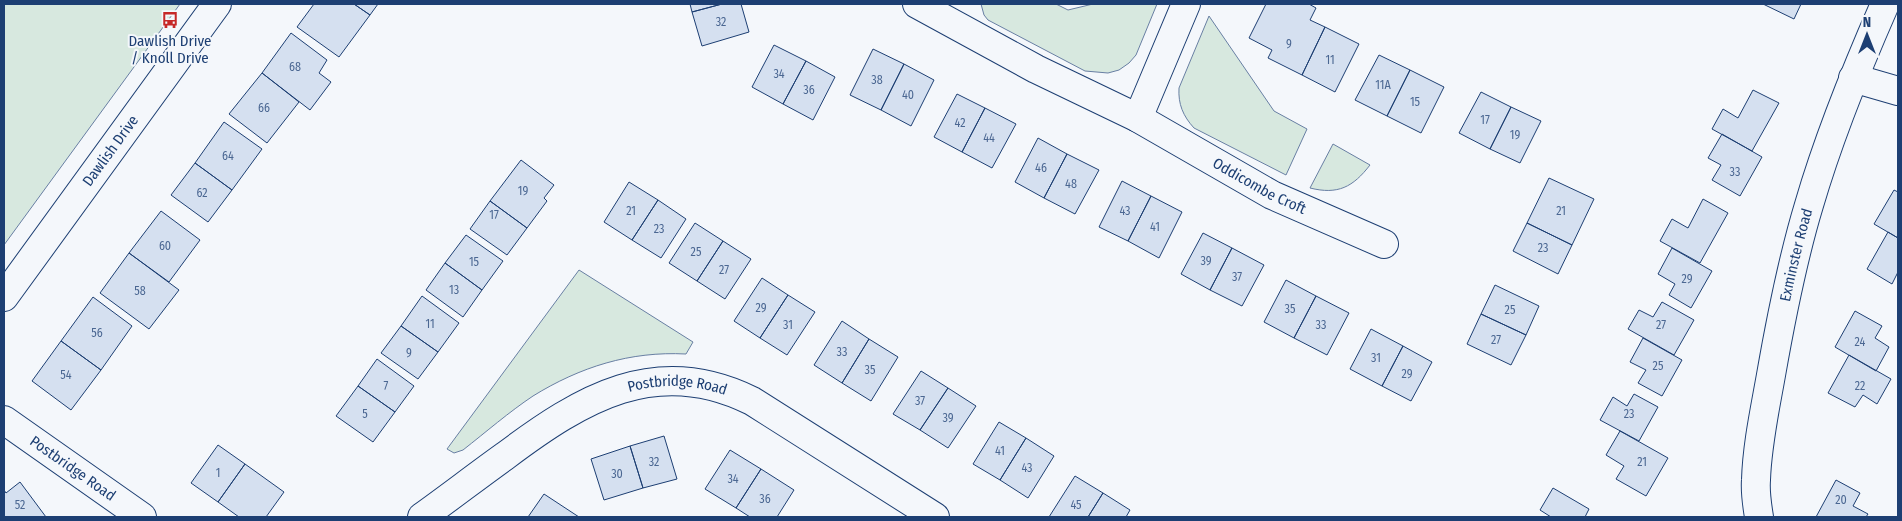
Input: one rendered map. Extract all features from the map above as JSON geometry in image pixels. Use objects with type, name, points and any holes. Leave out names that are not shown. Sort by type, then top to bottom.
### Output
[{"type":"street","name":"Dawlish Drive","points":[[4,297],[217,4]]},
{"type":"street","name":"Oddicombe Croft","points":[[916,4],[1036,69],[1138,118],[1272,195],[1384,244]]},
{"type":"street","points":[[1138,118],[1186,4]]},
{"type":"street","name":"Exminster Road","points":[[1759,517],[1756,480],[1762,425],[1780,324],[1808,206],[1853,78],[1884,4]]},
{"type":"street","points":[[1853,78],[1898,90]]},
{"type":"street","name":"Postbridge Road","points":[[422,517],[534,434],[581,404],[610,391],[629,386],[685,381],[720,388],[752,400],[935,517]]},
{"type":"street","name":"Postbridge Road","points":[[4,420],[142,517]]},
{"type":"shaded area","points":[[4,4],[180,4],[4,245]]},
{"type":"shaded area","points":[[981,4],[1056,4],[1068,10],[1093,4],[1157,4],[1136,55],[1119,70],[1108,73],[1085,71],[988,20],[984,15]]},
{"type":"shaded area","points":[[1209,16],[1274,111],[1307,129],[1286,175],[1194,128],[1184,114],[1180,105],[1179,88]]},
{"type":"shaded area","points":[[1333,144],[1370,165],[1351,184],[1337,190],[1310,188]]},
{"type":"shaded area","points":[[579,270],[693,342],[686,354],[645,355],[625,358],[587,369],[533,396],[463,450],[454,453],[447,449]]},
{"type":"building","points":[[314,4],[354,4],[370,15],[339,57],[297,27]]},
{"type":"building","points":[[354,4],[378,4],[370,15]]},
{"type":"building","points":[[690,4],[722,4],[692,12]]},
{"type":"building","points":[[722,4],[741,4],[749,32],[702,46],[692,12]]},
{"type":"building","points":[[1266,4],[1309,4],[1316,8],[1310,20],[1325,27],[1302,75],[1268,58],[1272,50],[1249,38]]},
{"type":"building","points":[[1763,4],[1801,4],[1794,19]]},
{"type":"building","points":[[1325,27],[1359,44],[1335,92],[1302,75]]},
{"type":"building","points":[[291,33],[327,60],[319,73],[331,82],[310,110],[262,73]]},
{"type":"building","points":[[774,45],[806,61],[783,104],[752,87]]},
{"type":"building","points":[[873,49],[904,64],[881,110],[850,95]]},
{"type":"building","points":[[1379,55],[1410,70],[1387,116],[1355,100]]},
{"type":"building","points":[[806,61],[835,77],[813,120],[783,104]]},
{"type":"building","points":[[904,64],[934,80],[911,126],[881,110]]},
{"type":"building","points":[[1410,70],[1444,87],[1421,133],[1387,116]]},
{"type":"building","points":[[262,73],[299,102],[267,143],[229,114]]},
{"type":"building","points":[[1753,90],[1779,103],[1752,151],[1712,129],[1723,109],[1738,118]]},
{"type":"building","points":[[1481,92],[1511,107],[1490,149],[1459,133]]},
{"type":"building","points":[[957,94],[985,108],[962,152],[934,137]]},
{"type":"building","points":[[1511,107],[1541,121],[1520,163],[1490,149]]},
{"type":"building","points":[[985,108],[1016,124],[992,168],[962,152]]},
{"type":"building","points":[[224,122],[262,149],[232,190],[195,163]]},
{"type":"building","points":[[1722,134],[1762,157],[1740,196],[1712,180],[1721,165],[1708,158]]},
{"type":"building","points":[[1038,138],[1067,154],[1044,198],[1015,182]]},
{"type":"building","points":[[1067,154],[1099,170],[1075,214],[1044,198]]},
{"type":"building","points":[[521,160],[554,185],[544,198],[547,201],[527,228],[490,201]]},
{"type":"building","points":[[195,163],[232,190],[208,222],[171,195]]},
{"type":"building","points":[[1549,178],[1594,199],[1572,245],[1527,223]]},
{"type":"building","points":[[1122,181],[1151,196],[1128,241],[1099,227]]},
{"type":"building","points":[[629,182],[658,200],[632,240],[604,222]]},
{"type":"building","points":[[1894,190],[1898,192],[1898,238],[1874,224]]},
{"type":"building","points":[[1151,196],[1182,212],[1159,258],[1128,241]]},
{"type":"building","points":[[1703,199],[1728,213],[1700,263],[1660,241],[1672,219],[1688,228]]},
{"type":"building","points":[[658,200],[686,219],[661,258],[632,240]]},
{"type":"building","points":[[490,201],[527,228],[507,255],[470,229]]},
{"type":"building","points":[[161,211],[200,240],[169,282],[129,253]]},
{"type":"building","points":[[695,223],[723,241],[697,281],[669,263]]},
{"type":"building","points":[[1527,223],[1572,245],[1558,274],[1513,251]]},
{"type":"building","points":[[1888,232],[1898,238],[1898,272],[1892,284],[1867,269]]},
{"type":"building","points":[[1203,233],[1232,248],[1210,290],[1181,274]]},
{"type":"building","points":[[466,235],[503,261],[482,290],[445,263]]},
{"type":"building","points":[[723,241],[751,259],[725,299],[697,281]]},
{"type":"building","points":[[1232,248],[1264,265],[1242,306],[1210,290]]},
{"type":"building","points":[[1672,248],[1712,271],[1691,308],[1669,295],[1675,284],[1658,274]]},
{"type":"building","points":[[129,253],[179,290],[149,329],[100,293]]},
{"type":"building","points":[[445,263],[482,290],[463,317],[426,290]]},
{"type":"building","points":[[762,278],[788,295],[760,338],[734,321]]},
{"type":"building","points":[[1286,280],[1316,296],[1294,338],[1264,322]]},
{"type":"building","points":[[1495,285],[1539,306],[1526,335],[1481,314]]},
{"type":"building","points":[[788,295],[815,312],[787,355],[760,338]]},
{"type":"building","points":[[422,296],[459,323],[438,352],[401,326]]},
{"type":"building","points":[[1316,296],[1349,313],[1327,355],[1294,338]]},
{"type":"building","points":[[93,297],[132,326],[101,370],[61,341]]},
{"type":"building","points":[[1662,302],[1694,320],[1674,355],[1628,329],[1639,310],[1653,317]]},
{"type":"building","points":[[1855,311],[1882,326],[1875,338],[1889,347],[1876,371],[1835,347]]},
{"type":"building","points":[[1481,314],[1526,335],[1511,365],[1467,344]]},
{"type":"building","points":[[842,321],[869,339],[842,383],[814,365]]},
{"type":"building","points":[[401,326],[438,352],[418,379],[381,353]]},
{"type":"building","points":[[1371,329],[1403,346],[1382,386],[1350,369]]},
{"type":"building","points":[[1643,338],[1682,360],[1662,396],[1638,383],[1646,370],[1630,362]]},
{"type":"building","points":[[869,339],[898,357],[871,401],[842,383]]},
{"type":"building","points":[[61,341],[101,370],[71,410],[32,381]]},
{"type":"building","points":[[1403,346],[1432,362],[1411,401],[1382,386]]},
{"type":"building","points":[[1849,355],[1891,379],[1877,404],[1863,395],[1855,407],[1828,393]]},
{"type":"building","points":[[377,359],[414,386],[395,412],[358,386]]},
{"type":"building","points":[[921,371],[948,388],[920,430],[893,414]]},
{"type":"building","points":[[358,386],[395,412],[373,442],[336,416]]},
{"type":"building","points":[[948,388],[976,406],[948,448],[920,430]]},
{"type":"building","points":[[1634,394],[1658,407],[1639,441],[1600,420],[1613,397],[1627,406]]},
{"type":"building","points":[[999,422],[1026,438],[1000,480],[973,464]]},
{"type":"building","points":[[1620,431],[1668,458],[1646,496],[1616,479],[1624,466],[1606,455]]},
{"type":"building","points":[[664,436],[677,479],[643,488],[630,446]]},
{"type":"building","points":[[1026,438],[1054,456],[1028,498],[1000,480]]},
{"type":"building","points":[[218,445],[245,464],[218,502],[191,483]]},
{"type":"building","points":[[630,446],[643,488],[604,500],[591,459]]},
{"type":"building","points":[[730,450],[761,469],[736,508],[705,489]]},
{"type":"building","points":[[245,464],[284,492],[266,517],[239,517],[218,502]]},
{"type":"building","points":[[761,469],[794,490],[777,517],[750,517],[736,508]]},
{"type":"building","points":[[1075,476],[1103,493],[1088,517],[1049,517]]},
{"type":"building","points":[[1836,480],[1860,493],[1853,506],[1868,514],[1866,517],[1816,517]]},
{"type":"building","points":[[20,482],[46,517],[4,517],[4,490],[6,493]]},
{"type":"building","points":[[1553,488],[1589,509],[1585,517],[1551,517],[1540,510]]},
{"type":"building","points":[[1103,493],[1130,510],[1126,517],[1088,517]]},
{"type":"building","points":[[544,494],[579,517],[528,517]]},
{"type":"place","name":"Dawlish Drive / Knoll Drive","points":[[170,20]]}]
